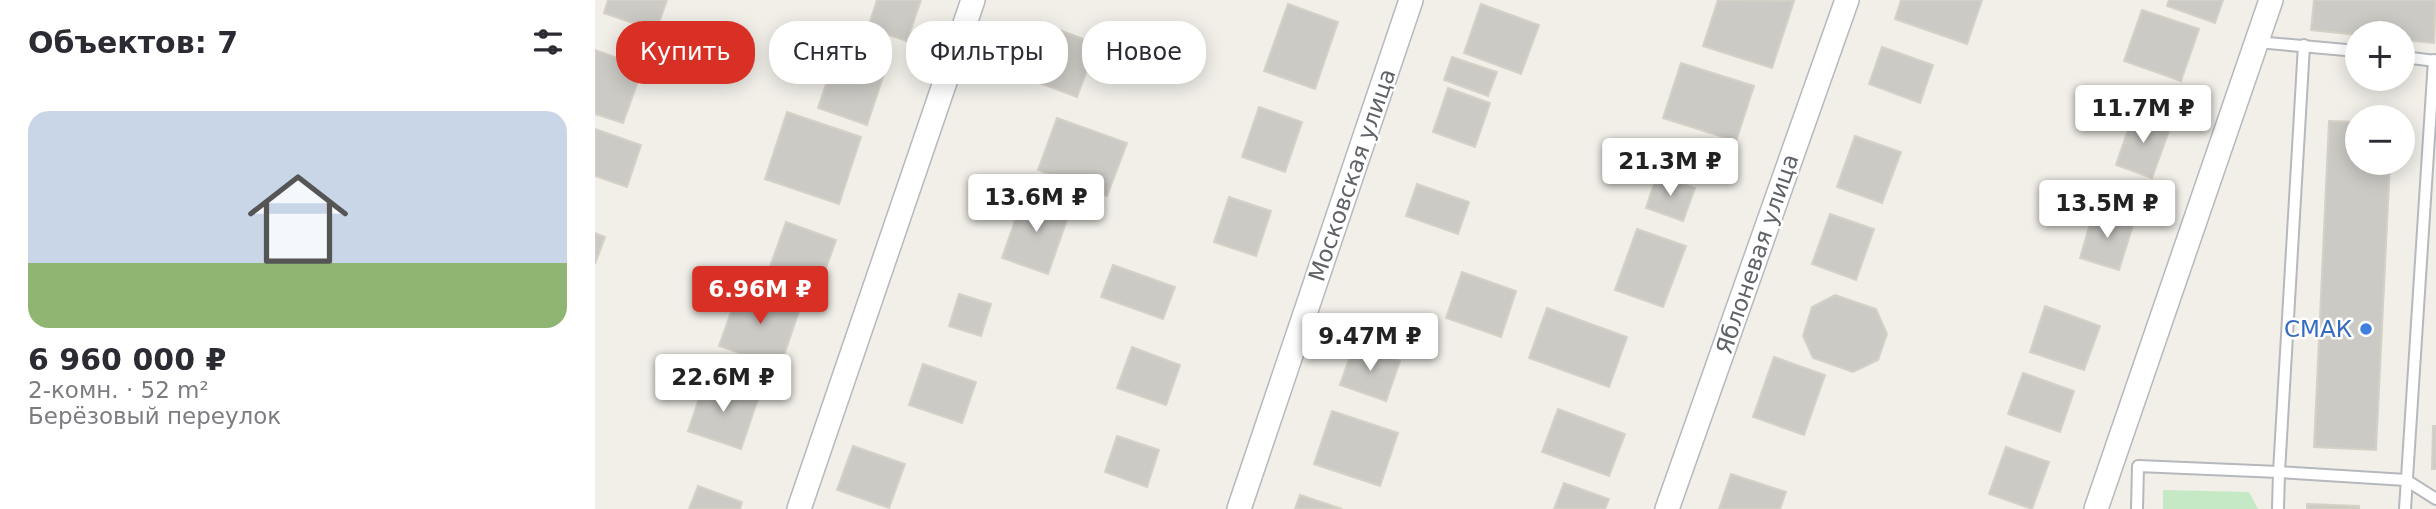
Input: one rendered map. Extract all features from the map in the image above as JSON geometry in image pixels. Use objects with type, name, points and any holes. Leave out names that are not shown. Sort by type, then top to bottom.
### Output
[{"type":"street","points":[[799,509],[973,0]]},
{"type":"street","name":"Московская улица","points":[[1239,509],[1411,0]]},
{"type":"street","name":"Яблоневая улица","points":[[1667,509],[1847,0]]},
{"type":"street","points":[[2097,509],[2271,0]]},
{"type":"lane","points":[[2257,42],[2345,50]]},
{"type":"lane","points":[[2278,509],[2304,45]]},
{"type":"lane","points":[[2405,509],[2435,61],[2415,58]]},
{"type":"lane","points":[[2137,509],[2138,466],[2406,480],[2436,499]]},
{"type":"green space","points":[[2163,490],[2249,492],[2258,509],[2163,509]]},
{"type":"building","points":[[608,0],[667,0],[660,21],[627,21],[604,13]]},
{"type":"building","points":[[877,0],[921,0],[914,21],[906,21],[906,41],[892,36],[892,21],[870,21]]},
{"type":"building","points":[[1718,0],[1794,1],[1772,68],[1703,46]]},
{"type":"building","points":[[1901,0],[1982,0],[1967,44],[1895,19]]},
{"type":"building","points":[[2169,0],[2223,0],[2215,23],[2167,6]]},
{"type":"building","points":[[2314,0],[2436,0],[2434,43],[2415,41],[2415,21],[2345,21],[2345,34],[2311,30]]},
{"type":"building","points":[[1288,4],[1338,22],[1315,89],[1264,71]]},
{"type":"building","points":[[1481,4],[1539,25],[1521,74],[1464,53]]},
{"type":"building","points":[[2142,10],[2199,29],[2181,81],[2124,61]]},
{"type":"building","points":[[1068,33],[1082,38],[1082,84],[1077,97],[1042,84],[1068,84]]},
{"type":"building","points":[[1882,47],[1933,65],[1920,103],[1869,84]]},
{"type":"building","points":[[595,50],[616,57],[616,84],[637,84],[623,123],[595,114]]},
{"type":"building","points":[[1452,57],[1497,72],[1488,96],[1444,80]]},
{"type":"building","points":[[1681,63],[1754,86],[1736,141],[1663,118]]},
{"type":"building","points":[[826,84],[881,84],[867,125],[818,108]]},
{"type":"building","points":[[1448,88],[1490,103],[1475,147],[1433,132]]},
{"type":"building","points":[[1259,107],[1302,122],[1285,172],[1242,157]]},
{"type":"building","points":[[787,112],[861,137],[839,204],[765,179]]},
{"type":"building","points":[[2134,112],[2171,125],[2152,178],[2116,165]]},
{"type":"building","points":[[1057,118],[1127,143],[1107,196],[1038,170]]},
{"type":"building","points":[[2329,121],[2345,122],[2345,175],[2389,175],[2376,450],[2314,447]]},
{"type":"building","points":[[595,129],[641,145],[627,187],[595,176]]},
{"type":"building","points":[[1855,136],[1901,152],[1882,203],[1837,187]]},
{"type":"building","points":[[1657,175],[1695,188],[1683,221],[1646,208]]},
{"type":"building","points":[[1417,184],[1469,202],[1458,234],[1406,216]]},
{"type":"building","points":[[1024,195],[1070,211],[1048,274],[1002,258]]},
{"type":"building","points":[[1229,197],[1271,211],[1256,256],[1214,242]]},
{"type":"building","points":[[2094,210],[2134,222],[2119,270],[2080,258]]},
{"type":"building","points":[[1830,214],[1874,229],[1856,280],[1812,264]]},
{"type":"building","points":[[786,222],[836,240],[817,293],[767,275]]},
{"type":"building","points":[[1637,229],[1686,246],[1663,307],[1615,290]]},
{"type":"building","points":[[595,233],[605,237],[595,264]]},
{"type":"building","points":[[1113,265],[1175,287],[1163,319],[1101,297]]},
{"type":"building","points":[[1462,272],[1516,291],[1501,337],[1446,318]]},
{"type":"building","points":[[741,284],[801,305],[780,367],[719,346]]},
{"type":"building","points":[[959,294],[991,304],[981,336],[949,326]]},
{"type":"building","points":[[1835,295],[1876,309],[1887,334],[1878,360],[1853,372],[1813,358],[1803,336],[1812,307]]},
{"type":"building","points":[[2045,306],[2100,326],[2084,370],[2030,352]]},
{"type":"building","points":[[1547,308],[1627,337],[1609,387],[1529,358]]},
{"type":"building","points":[[1354,345],[1400,361],[1386,401],[1340,385]]},
{"type":"building","points":[[1132,347],[1180,365],[1166,405],[1117,388]]},
{"type":"building","points":[[1774,357],[1825,375],[1804,435],[1753,417]]},
{"type":"building","points":[[923,364],[976,382],[962,423],[909,405]]},
{"type":"building","points":[[2023,373],[2074,391],[2060,432],[2008,414]]},
{"type":"building","points":[[706,378],[759,396],[741,449],[688,431]]},
{"type":"building","points":[[1558,409],[1625,434],[1609,476],[1542,452]]},
{"type":"building","points":[[1332,411],[1398,433],[1380,486],[1314,464]]},
{"type":"building","points":[[2433,426],[2436,426],[2436,469],[2432,469]]},
{"type":"building","points":[[1117,436],[1159,450],[1147,487],[1105,472]]},
{"type":"building","points":[[853,446],[905,464],[889,508],[837,490]]},
{"type":"building","points":[[2006,447],[2049,462],[2032,509],[1989,494]]},
{"type":"building","points":[[1731,474],[1786,492],[1780,509],[1719,509]]},
{"type":"building","points":[[1564,483],[1609,499],[1605,509],[1554,509]]},
{"type":"building","points":[[698,486],[742,502],[740,509],[689,509]]},
{"type":"building","points":[[1300,495],[1342,509],[1295,509]]},
{"type":"building","points":[[2307,504],[2359,506],[2359,509],[2307,509]]},
{"type":"place","name":"СМАК","points":[[2366,329]]}]
